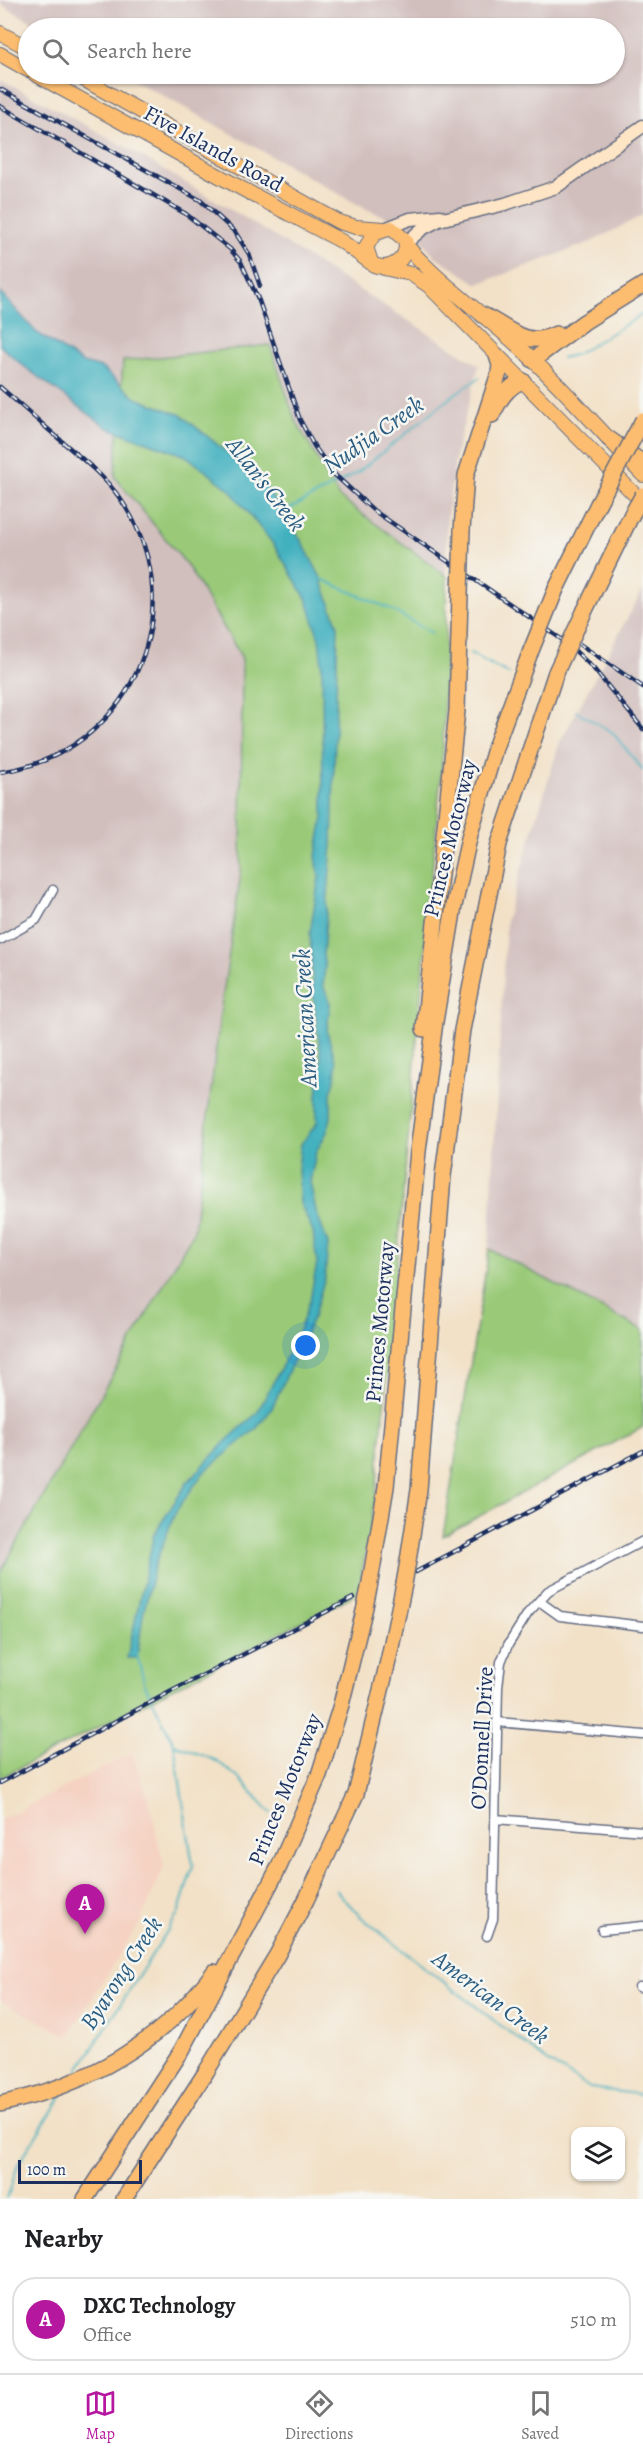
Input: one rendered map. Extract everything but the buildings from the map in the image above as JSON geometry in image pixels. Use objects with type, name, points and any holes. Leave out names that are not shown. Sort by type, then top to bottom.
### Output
[{"type":"highway","points":[[533,360],[584,321],[643,285]]},
{"type":"highway","points":[[483,315],[521,337],[535,341],[546,339],[584,321]]},
{"type":"highway","points":[[418,1151],[420,1070],[457,711],[462,530],[466,475],[500,370],[497,356]]},
{"type":"highway","points":[[475,447],[502,398],[513,385],[527,380]]},
{"type":"highway","name":"Princes Motorway","points":[[85,2199],[182,2050],[279,1867],[319,1775],[341,1705],[369,1588],[386,1487],[418,1151],[453,906],[496,745],[530,653],[556,589],[643,420]]},
{"type":"highway","points":[[609,439],[643,463]]},
{"type":"highway","points":[[124,2199],[206,2072],[277,1955],[306,1900],[356,1794],[389,1657],[404,1584],[419,1490],[443,1176],[462,1030],[499,844],[556,672],[643,495]]},
{"type":"highway","points":[[0,2104],[44,2093],[108,2067],[157,2034],[201,1990],[235,1944],[279,1867]]},
{"type":"main road","points":[[0,33],[18,43]]},
{"type":"main road","points":[[0,54],[18,64]]},
{"type":"main road","name":"Five Islands Road","points":[[53,84],[248,192],[341,240],[376,265],[411,274],[425,282],[497,356],[527,380],[638,509]]},
{"type":"main road","name":"Five Islands Road","points":[[92,84],[339,222],[356,227],[386,228]]},
{"type":"main road","points":[[453,216],[416,218],[386,228],[374,234],[368,242],[366,251],[376,265],[398,262],[406,244],[432,223],[505,204],[556,187],[643,126]]},
{"type":"main road","points":[[386,228],[399,233],[427,269],[533,360],[643,475]]},
{"type":"main road","points":[[533,360],[527,380],[546,384],[592,420]]},
{"type":"street","points":[[0,940],[36,920],[53,890]]},
{"type":"street","name":"O'Donnell Drive","points":[[487,1936],[493,1919],[501,1662],[517,1628],[549,1591],[562,1582],[643,1541]]},
{"type":"street","points":[[539,1601],[560,1616],[643,1626]]},
{"type":"street","points":[[498,1722],[643,1735]]},
{"type":"street","points":[[495,1819],[643,1831]]},
{"type":"street","points":[[603,1930],[643,1926]]},
{"type":"shaded area","points":[[0,0],[643,0],[643,215],[591,242],[478,284],[435,256],[409,227],[366,209],[142,84],[625,84],[625,18],[25,18],[0,4]]},
{"type":"shaded area","points":[[0,79],[117,142],[245,218],[479,365],[456,452],[447,517],[443,751],[376,1495],[0,1775]]},
{"type":"shaded area","points":[[643,589],[643,1330],[489,1249],[506,920],[559,744]]},
{"type":"shaded area","points":[[132,1753],[150,1804],[164,1867],[139,1924],[68,2036],[0,2001],[0,1820]]},
{"type":"green space","points":[[270,345],[295,419],[339,497],[447,576],[443,751],[376,1495],[358,1593],[0,1778],[0,1573],[194,1231],[220,1015],[241,872],[242,658],[187,565],[115,477],[123,361]]},
{"type":"green space","points":[[489,1249],[643,1330],[643,1427],[443,1536]]},
{"type":"water","points":[[0,292],[36,332],[83,363],[102,368],[136,398],[181,415],[261,480],[301,540],[321,578],[338,626],[332,845],[323,955],[325,967],[323,985],[330,1003],[327,1032],[336,1062],[335,1080],[331,1093],[331,1118],[327,1132],[316,1152],[310,1182],[316,1211],[328,1244],[325,1277],[314,1315],[271,1410],[256,1429],[204,1472],[176,1511],[155,1564],[143,1615],[137,1658],[127,1658],[154,1534],[187,1483],[225,1442],[257,1413],[296,1339],[310,1300],[317,1263],[313,1232],[300,1203],[298,1169],[301,1144],[317,1123],[321,1058],[313,995],[310,933],[319,877],[316,856],[323,818],[322,667],[319,639],[307,600],[274,545],[229,489],[186,456],[108,428],[0,346]]},
{"type":"waterway","name":"Nudjia Creek","points":[[562,358],[577,354],[643,314]]},
{"type":"waterway","name":"Nudjia Creek","points":[[282,513],[357,473],[456,393],[479,378]]},
{"type":"waterway","name":"Allan's Creek","points":[[319,578],[390,609],[432,633]]},
{"type":"waterway","name":"Allan's Creek","points":[[470,653],[509,674]]},
{"type":"waterway","name":"Allan's Creek","points":[[576,711],[612,732],[643,770]]},
{"type":"waterway","name":"American Creek","points":[[137,1655],[145,1685],[174,1744],[217,1761],[241,1780],[271,1813]]},
{"type":"waterway","name":"Byarong Creek","points":[[78,2071],[178,1914],[193,1866],[174,1744]]},
{"type":"waterway","name":"American Creek","points":[[336,1890],[360,1916],[397,1946],[547,2061],[590,2088],[643,2095]]},
{"type":"waterway","name":"Byarong Creek","points":[[7,2199],[18,2164],[65,2091]]},
{"type":"railway","points":[[0,89],[200,200],[235,232],[249,254],[260,286]]},
{"type":"railway","points":[[0,106],[186,214],[230,249],[241,262],[259,301],[300,420],[314,446],[335,475],[373,510],[567,643],[593,668],[643,729]]},
{"type":"railway","points":[[0,387],[90,465],[119,497],[145,548],[152,591],[149,634],[136,673],[114,709],[83,739],[45,760],[0,772]]},
{"type":"railway","points":[[578,643],[643,687]]},
{"type":"railway","points":[[416,1572],[643,1451]]},
{"type":"railway","points":[[0,1783],[353,1598]]},
{"type":"place","name":"DXC Technology","points":[[85,1934]]}]
